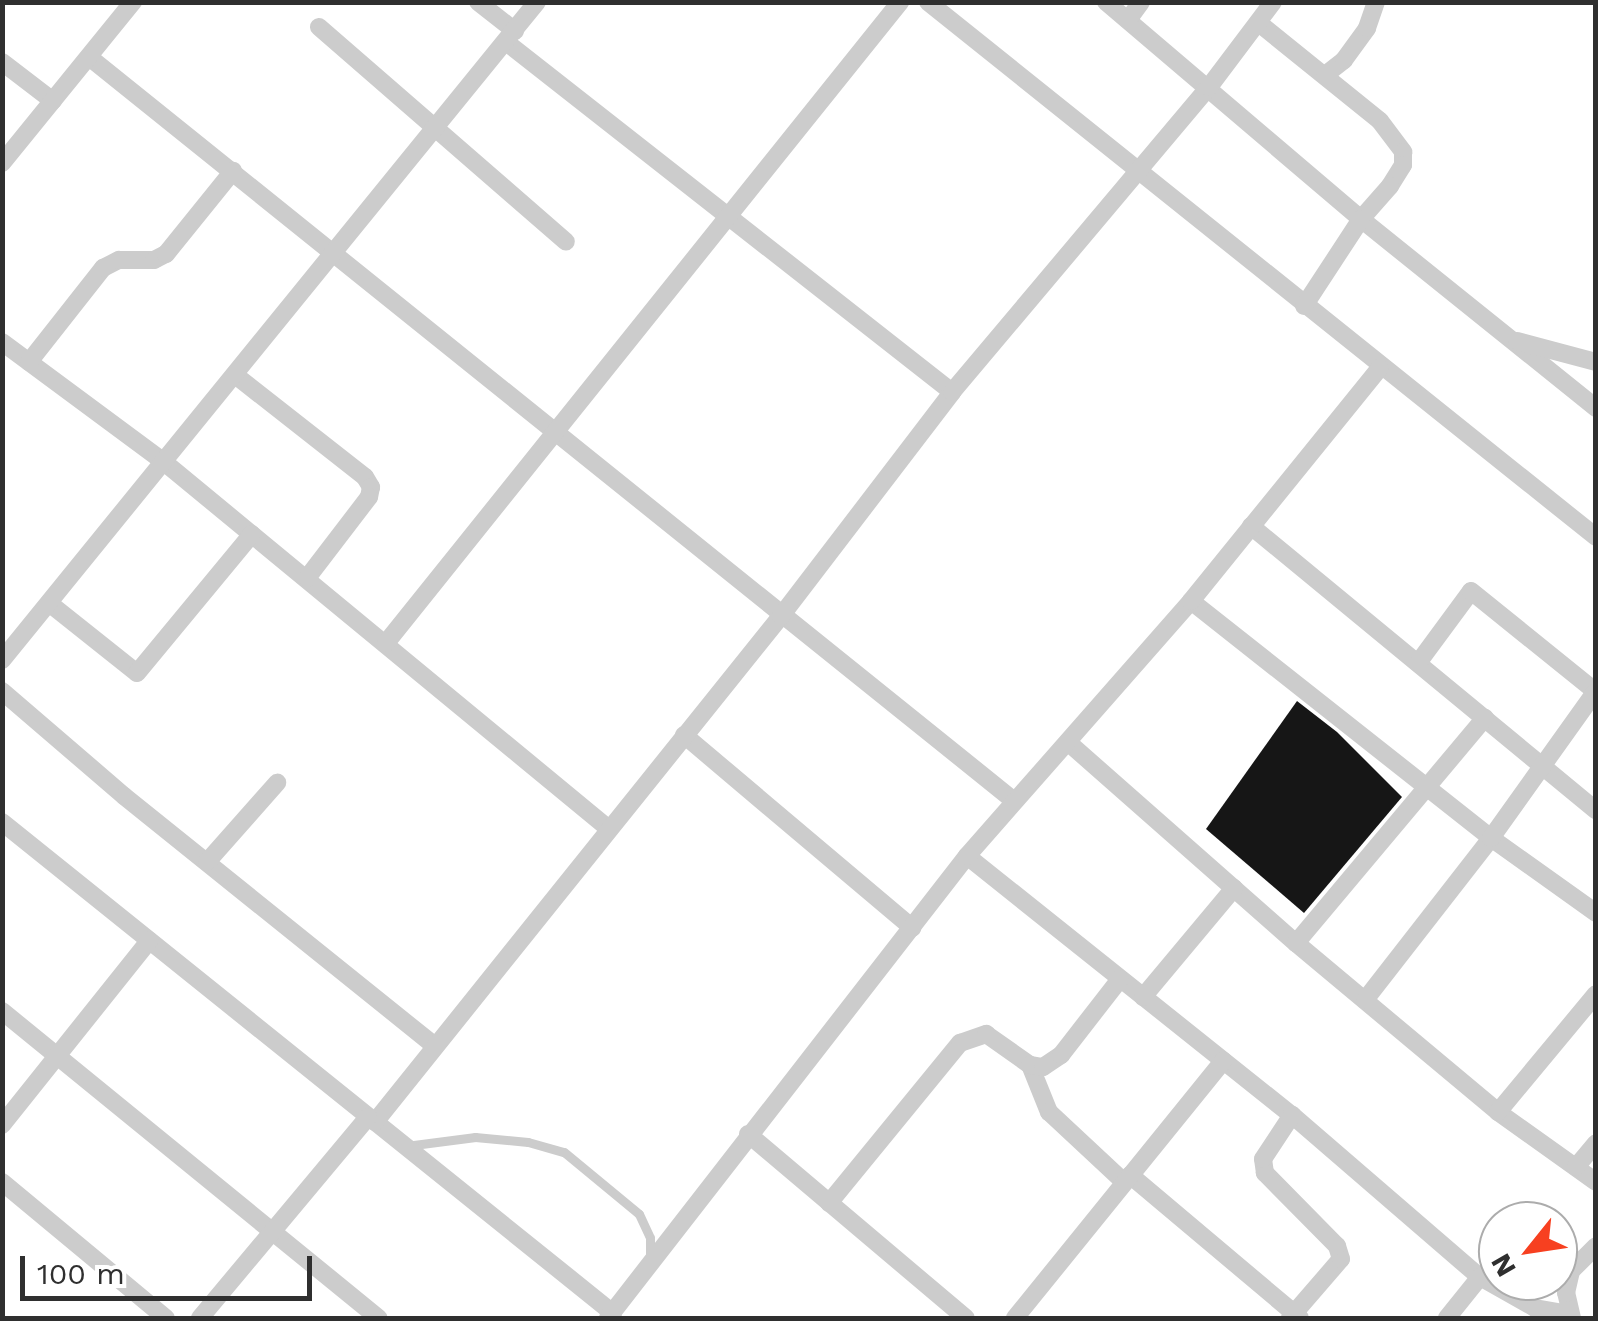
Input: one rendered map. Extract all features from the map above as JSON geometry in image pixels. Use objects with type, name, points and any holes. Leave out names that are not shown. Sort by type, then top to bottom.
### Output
[{"type":"street","points":[[2,163],[133,2]]},
{"type":"street","points":[[478,2],[510,36],[952,392]]},
{"type":"street","points":[[2,660],[537,2]]},
{"type":"street","points":[[386,643],[900,2]]},
{"type":"street","points":[[928,2],[1380,368],[1596,536]]},
{"type":"street","points":[[1106,2],[1362,219],[1596,408]]},
{"type":"street","points":[[1128,20],[1142,2]]},
{"type":"street","points":[[200,1318],[271,1228],[371,1119],[609,829],[781,616],[952,392],[1140,171],[1260,24],[1273,2]]},
{"type":"street","points":[[1325,74],[1344,60],[1367,28],[1376,2]]},
{"type":"street","points":[[1260,24],[1380,121],[1398,140],[1402,152],[1403,166],[1304,306]]},
{"type":"street","points":[[319,27],[566,242]]},
{"type":"street","points":[[89,57],[1012,800]]},
{"type":"street","points":[[2,62],[53,101]]},
{"type":"street","points":[[29,362],[103,268],[119,260],[154,260],[166,254],[233,171]]},
{"type":"street","points":[[1507,338],[1596,362]]},
{"type":"street","points":[[2,342],[164,462],[609,829]]},
{"type":"street","points":[[2,822],[614,1317],[748,1134],[1012,800],[1070,744],[1380,368]]},
{"type":"street","points":[[235,375],[365,477],[371,486],[370,497],[306,578]]},
{"type":"street","points":[[1251,526],[1596,810]]},
{"type":"street","points":[[49,603],[136,673],[252,534]]},
{"type":"street","points":[[1364,1000],[1491,838],[1595,691],[1471,591],[1418,663]]},
{"type":"street","points":[[1191,601],[1491,838],[1596,913]]},
{"type":"street","points":[[2,691],[206,862],[433,1044]]},
{"type":"street","points":[[1296,943],[1486,718]]},
{"type":"street","points":[[684,736],[912,928]]},
{"type":"street","points":[[1070,744],[1296,943],[1498,1112],[1596,1182]]},
{"type":"street","points":[[206,862],[277,783]]},
{"type":"street","points":[[967,856],[1292,1115],[1478,1275]]},
{"type":"street","points":[[1143,997],[1234,888]]},
{"type":"street","points":[[2,1125],[149,941]]},
{"type":"street","points":[[1030,1066],[1053,1063],[1120,979]]},
{"type":"street","points":[[1498,1112],[1596,994]]},
{"type":"street","points":[[2,1012],[379,1318]]},
{"type":"street","points":[[829,1203],[960,1043],[986,1034],[1030,1066],[1049,1112],[1294,1317],[1341,1259],[1337,1246],[1270,1182],[1264,1168],[1263,1159],[1292,1115]]},
{"type":"street","points":[[1016,1318],[1222,1060]]},
{"type":"street","points":[[748,1134],[966,1318]]},
{"type":"street","points":[[1576,1167],[1596,1142]]},
{"type":"street","points":[[2,1182],[166,1318]]},
{"type":"street","points":[[1519,1301],[1571,1316],[1566,1293],[1571,1272],[1596,1246]]},
{"type":"street","points":[[1447,1318],[1478,1279]]},
{"type":"lane","points":[[404,1146],[474,1137],[528,1142],[564,1152],[639,1214],[650,1238],[649,1266]]},
{"type":"building","points":[[1297,701],[1337,732],[1402,797],[1304,913],[1206,829]]}]
